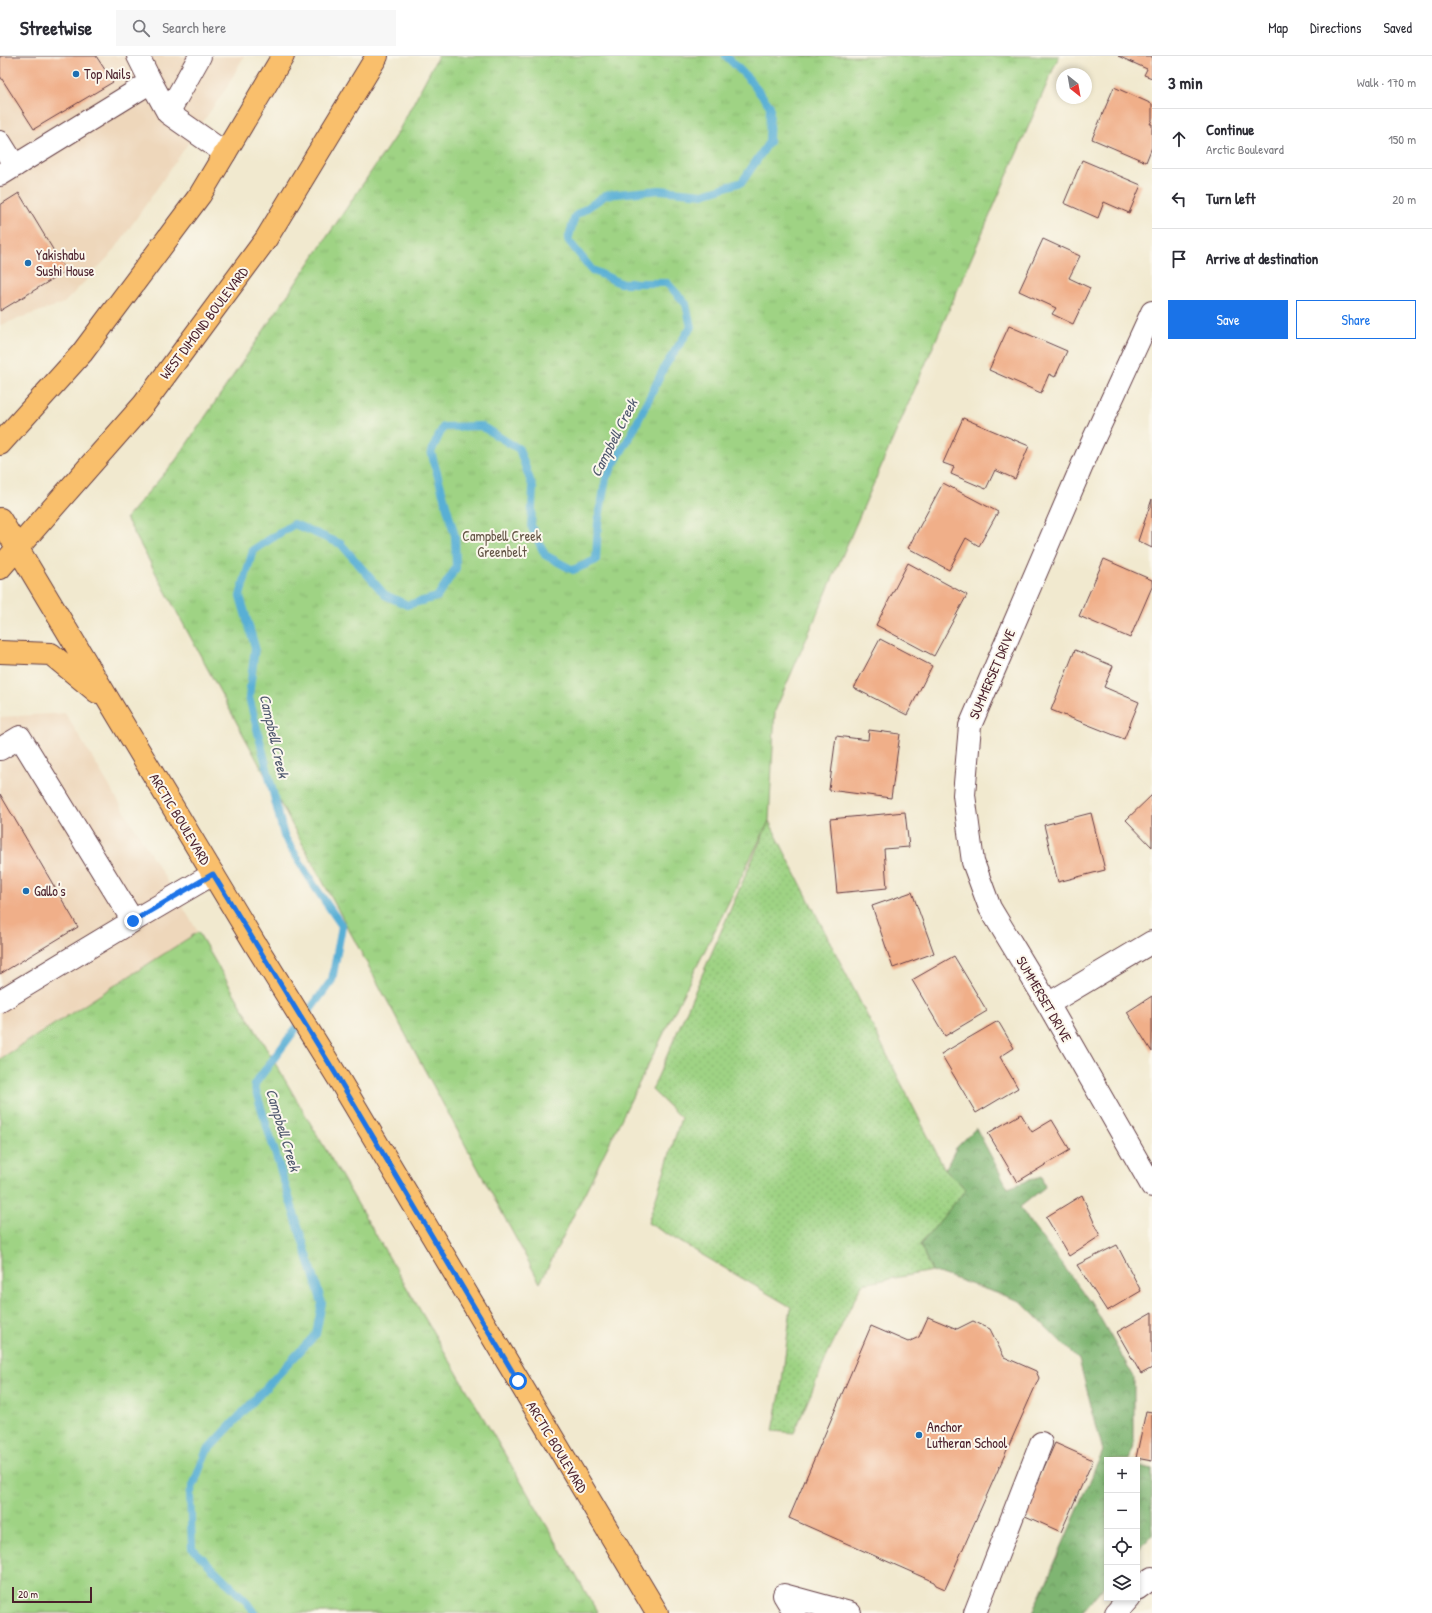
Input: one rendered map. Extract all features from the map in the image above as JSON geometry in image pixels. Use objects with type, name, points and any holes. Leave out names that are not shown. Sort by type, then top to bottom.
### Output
[{"type":"main road","points":[[0,444],[82,353],[200,195],[283,56]]},
{"type":"main road","name":"WEST DIMOND BOULEVARD","points":[[0,568],[144,404],[266,239],[377,56]]},
{"type":"main road","name":"ARCTIC BOULEVARD","points":[[0,520],[255,944],[340,1081],[657,1613]]},
{"type":"main road","points":[[0,652],[51,654],[109,701]]},
{"type":"street","points":[[138,56],[168,113],[225,153]]},
{"type":"street","points":[[168,113],[200,56]]},
{"type":"street","points":[[0,142],[8,171],[151,82]]},
{"type":"street","name":"SUMMERSET DRIVE","points":[[1152,312],[1090,446],[970,726],[964,795],[973,862],[990,908],[1048,1004],[1152,1186]]},
{"type":"street","points":[[0,749],[20,737],[133,921]]},
{"type":"street","points":[[0,1001],[213,874]]},
{"type":"street","points":[[1048,1004],[1152,942]]},
{"type":"street","points":[[975,1613],[1041,1443]]},
{"type":"street","points":[[1140,1587],[1152,1578]]},
{"type":"street","points":[[795,1613],[784,1595],[850,1613]]},
{"type":"street","points":[[1116,1613],[1126,1601]]},
{"type":"shaded area","points":[[0,56],[244,56],[227,87],[113,252],[64,303],[0,325]]},
{"type":"shaded area","points":[[65,713],[198,932],[0,1059],[0,717]]},
{"type":"green space","name":"Campbell Creek Greenbelt","points":[[438,56],[1059,56],[775,711],[769,821],[540,1283],[126,518],[176,460],[398,132]]},
{"type":"green space","points":[[769,821],[945,1170],[967,1189],[920,1245],[932,1271],[862,1284],[830,1349],[794,1433],[773,1431],[781,1389],[791,1307],[648,1223],[681,1118],[652,1090]]},
{"type":"green space","points":[[198,932],[598,1613],[0,1613],[0,1059]]},
{"type":"green space","points":[[976,1128],[1008,1188],[1041,1176],[1045,1187],[1020,1207],[1031,1224],[1091,1302],[1134,1377],[1134,1440],[1130,1457],[1104,1457],[1104,1587],[1081,1613],[1033,1613],[1103,1451],[1079,1360],[1020,1301],[932,1271],[920,1245],[966,1189],[945,1170],[956,1148]]},
{"type":"green space","points":[[1140,1466],[1152,1469],[1152,1534],[1140,1548]]},
{"type":"building","points":[[0,56],[96,56],[113,82],[34,129],[0,76]]},
{"type":"building","points":[[1118,56],[1152,56],[1152,78],[1144,75],[1147,69]]},
{"type":"building","points":[[1114,87],[1152,104],[1152,120],[1150,124],[1152,124],[1152,147],[1146,162],[1092,139]]},
{"type":"building","points":[[1082,160],[1141,185],[1129,213],[1104,202],[1098,218],[1064,203]]},
{"type":"building","points":[[19,193],[66,271],[0,311],[0,205]]},
{"type":"building","points":[[1043,239],[1080,256],[1069,278],[1090,288],[1073,324],[1052,314],[1056,308],[1019,291]]},
{"type":"building","points":[[1009,326],[1067,351],[1055,377],[1049,374],[1041,393],[989,370]]},
{"type":"building","points":[[963,418],[1029,446],[1015,479],[995,470],[986,489],[951,474],[954,467],[943,463]]},
{"type":"building","points":[[943,483],[998,512],[979,546],[966,538],[949,570],[908,548]]},
{"type":"building","points":[[1152,499],[1152,548],[1138,541]]},
{"type":"building","points":[[1104,559],[1152,580],[1152,587],[1130,638],[1079,616]]},
{"type":"building","points":[[908,563],[967,595],[934,656],[876,625]]},
{"type":"building","points":[[880,639],[932,666],[907,715],[854,688]]},
{"type":"building","points":[[1075,650],[1113,666],[1104,687],[1139,702],[1124,739],[1051,710]]},
{"type":"building","points":[[869,730],[900,734],[891,798],[829,790],[836,736],[868,740]]},
{"type":"building","points":[[0,794],[78,927],[0,974]]},
{"type":"building","points":[[1152,795],[1152,847],[1126,820]]},
{"type":"building","points":[[905,812],[909,847],[884,849],[887,888],[837,893],[830,819]]},
{"type":"building","points":[[1091,813],[1105,870],[1058,882],[1044,825]]},
{"type":"building","points":[[912,892],[934,953],[893,968],[872,906]]},
{"type":"building","points":[[954,956],[987,1011],[945,1036],[912,980]]},
{"type":"building","points":[[1152,996],[1152,1052],[1127,1012]]},
{"type":"building","points":[[998,1021],[1014,1048],[1000,1057],[1018,1088],[976,1113],[941,1054]]},
{"type":"building","points":[[1021,1114],[1032,1132],[1052,1120],[1070,1150],[1017,1182],[988,1133]]},
{"type":"building","points":[[1082,1195],[1100,1236],[1069,1256],[1046,1217]]},
{"type":"building","points":[[1117,1245],[1141,1291],[1107,1311],[1077,1265]]},
{"type":"building","points":[[1152,1312],[1152,1368],[1141,1374],[1117,1332]]},
{"type":"building","name":"Anchor Lutheran School","points":[[928,1317],[957,1329],[973,1321],[990,1329],[1004,1357],[1036,1371],[1039,1378],[945,1589],[936,1585],[934,1582],[789,1518],[871,1326],[908,1342],[919,1337]]},
{"type":"building","points":[[1146,1411],[1152,1412],[1152,1461],[1136,1457]]},
{"type":"building","points":[[1055,1443],[1093,1460],[1061,1532],[1023,1515]]},
{"type":"waterway","name":"Campbell Creek","points":[[255,1613],[248,1603],[192,1548],[190,1494],[206,1452],[316,1334],[322,1303],[254,1085],[332,980],[342,926],[315,887],[284,836],[249,697],[255,647],[240,596],[253,550],[294,524],[341,544],[385,595],[407,605],[437,597],[456,568],[455,536],[431,452],[443,427],[481,426],[519,449],[533,488],[531,526],[545,555],[573,570],[596,560],[598,523],[606,478],[633,431],[665,366],[691,327],[686,304],[667,283],[620,283],[592,270],[568,240],[575,216],[606,195],[660,190],[703,194],[742,182],[769,142],[770,106],[748,78],[726,56]]},
{"type":"place","name":"Top Nails","points":[[76,74]]},
{"type":"place","name":"Yakishabu Sushi House","points":[[28,263]]},
{"type":"place","name":"Gallo's","points":[[26,891]]},
{"type":"place","name":"Anchor Lutheran School","points":[[919,1435]]},
{"type":"route","points":[[133,921],[213,874],[340,1081],[518,1381]]}]
